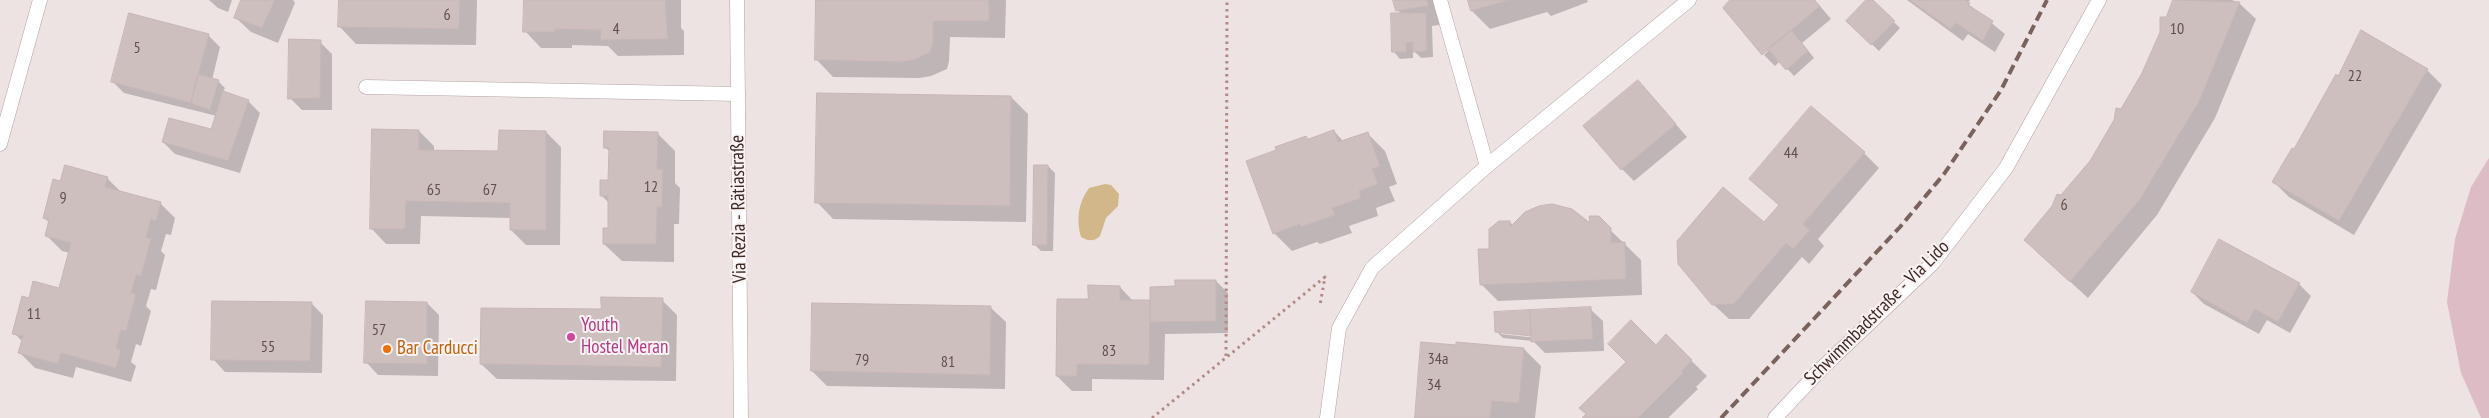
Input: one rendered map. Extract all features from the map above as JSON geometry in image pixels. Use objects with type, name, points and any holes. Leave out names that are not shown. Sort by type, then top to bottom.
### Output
[{"type":"street","points":[[0,144],[40,0]]},
{"type":"street","name":"Via Rezia - Rätiastraße","points":[[737,0],[741,418]]},
{"type":"street","points":[[1440,0],[1487,166]]},
{"type":"street","points":[[1327,418],[1339,328],[1372,268],[1487,166],[1689,0]]},
{"type":"street","name":"Schwimmbadstraße - Via Lido","points":[[1775,418],[1821,370],[1939,255],[2006,168],[2099,0]]},
{"type":"street","points":[[366,87],[738,94]]},
{"type":"path","points":[[1226,356],[1227,0]]},
{"type":"path","points":[[1152,418],[1325,277],[1320,306]]},
{"type":"shaded area","points":[[2489,158],[2489,418],[2481,418],[2461,373],[2447,302],[2455,239],[2471,187]]},
{"type":"shaded area","points":[[1105,184],[1111,185],[1119,194],[1118,206],[1106,218],[1100,236],[1093,240],[1086,239],[1081,237],[1079,231],[1078,218],[1082,200],[1089,188]]},
{"type":"building","points":[[241,0],[275,0],[262,28],[234,18]]},
{"type":"building","points":[[339,0],[460,0],[459,29],[338,27]]},
{"type":"building","points":[[524,0],[665,0],[668,39],[600,40],[601,30],[555,29],[555,32],[523,32]]},
{"type":"building","points":[[816,0],[989,0],[989,21],[933,21],[933,44],[930,52],[914,60],[901,62],[815,60]]},
{"type":"building","points":[[1393,0],[1427,0],[1428,6],[1396,11]]},
{"type":"building","points":[[1468,0],[1509,0],[1471,11]]},
{"type":"building","points":[[1730,0],[1814,0],[1820,6],[1762,55],[1723,8]]},
{"type":"building","points":[[1866,0],[1873,0],[1895,21],[1871,45],[1846,21]]},
{"type":"building","points":[[1910,0],[1965,0],[1970,3],[1968,5],[1993,21],[1983,41],[1956,23],[1951,29]]},
{"type":"building","points":[[2173,0],[2240,2],[2199,102],[2141,198],[2070,282],[2024,240],[2052,206],[2057,194],[2061,195],[2090,161],[2114,120],[2116,108],[2121,109],[2142,73],[2160,32],[2160,17],[2166,17]]},
{"type":"building","points":[[129,13],[209,34],[191,103],[111,82]]},
{"type":"building","points":[[1391,13],[1426,13],[1427,51],[1413,52],[1413,42],[1406,43],[1407,52],[1392,52]]},
{"type":"building","points":[[1791,30],[1808,51],[1786,70],[1768,49]]},
{"type":"building","points":[[2361,30],[2428,69],[2339,221],[2272,182],[2292,148],[2294,149],[2336,74],[2338,76]]},
{"type":"building","points":[[289,39],[321,40],[320,98],[288,99]]},
{"type":"building","points":[[198,74],[219,80],[210,110],[191,103]]},
{"type":"building","points":[[1638,80],[1676,124],[1621,170],[1583,126]]},
{"type":"building","points":[[223,91],[249,100],[228,161],[162,142],[169,118],[211,129]]},
{"type":"building","points":[[817,93],[1011,96],[1010,206],[815,203]]},
{"type":"building","points":[[1811,106],[1865,152],[1803,224],[1810,230],[1793,249],[1786,243],[1734,304],[1712,305],[1678,264],[1677,241],[1723,187],[1764,222],[1779,205],[1749,179]]},
{"type":"building","points":[[372,129],[419,130],[419,150],[498,151],[499,130],[546,131],[546,230],[510,230],[510,203],[406,201],[405,229],[370,229]]},
{"type":"building","points":[[1334,130],[1338,142],[1368,132],[1380,166],[1372,169],[1378,184],[1359,191],[1361,198],[1332,208],[1335,215],[1301,227],[1300,224],[1273,234],[1246,161],[1276,150],[1275,147],[1306,136],[1308,139]]},
{"type":"building","points":[[604,131],[658,132],[657,169],[663,169],[662,207],[657,207],[656,244],[603,244],[603,228],[608,228],[608,196],[600,196],[600,180],[608,180],[609,148],[604,148]]},
{"type":"building","points":[[65,165],[108,177],[105,187],[161,202],[156,221],[151,219],[146,237],[151,239],[141,276],[136,275],[131,293],[136,294],[126,331],[121,330],[116,348],[121,350],[116,368],[61,353],[58,364],[18,353],[23,336],[12,334],[22,296],[29,298],[33,281],[59,288],[71,243],[45,236],[49,220],[43,218],[53,179],[60,181]]},
{"type":"building","points":[[1034,165],[1048,165],[1047,245],[1033,245]]},
{"type":"building","points":[[1552,204],[1572,209],[1590,223],[1589,216],[1599,216],[1611,228],[1611,243],[1625,242],[1626,279],[1480,285],[1478,249],[1489,249],[1489,229],[1499,221],[1510,221],[1510,227],[1525,212],[1539,206]]},
{"type":"building","points":[[2219,239],[2300,283],[2278,322],[2255,309],[2247,323],[2191,292]]},
{"type":"building","points":[[1175,280],[1216,280],[1216,321],[1150,322],[1150,287],[1175,286]]},
{"type":"building","points":[[1088,285],[1120,286],[1120,300],[1150,300],[1149,365],[1077,364],[1077,376],[1056,376],[1057,299],[1088,299]]},
{"type":"building","name":"Youth Hostel Meran","points":[[601,297],[663,298],[661,367],[480,364],[481,308],[601,309]]},
{"type":"building","points":[[212,301],[312,302],[310,361],[211,360]]},
{"type":"building","points":[[366,301],[427,302],[427,364],[364,363]]},
{"type":"building","points":[[812,303],[991,306],[990,375],[811,371]]},
{"type":"building","points":[[1591,307],[1593,339],[1531,342],[1530,310]]},
{"type":"building","points":[[1530,310],[1531,336],[1495,332],[1494,312]]},
{"type":"building","points":[[1631,320],[1656,345],[1666,334],[1692,360],[1682,371],[1683,373],[1638,418],[1582,418],[1586,414],[1579,408],[1626,362],[1608,344]]},
{"type":"building","points":[[1421,342],[1456,345],[1456,342],[1524,348],[1519,403],[1490,401],[1492,402],[1490,418],[1415,418]]},
{"type":"railway","points":[[1721,418],[1900,227],[1944,174],[2001,90],[2047,0]]},
{"type":"place","name":"Youth Hostel Meran","points":[[571,337]]},
{"type":"place","name":"Bar Carducci","points":[[387,349]]}]
